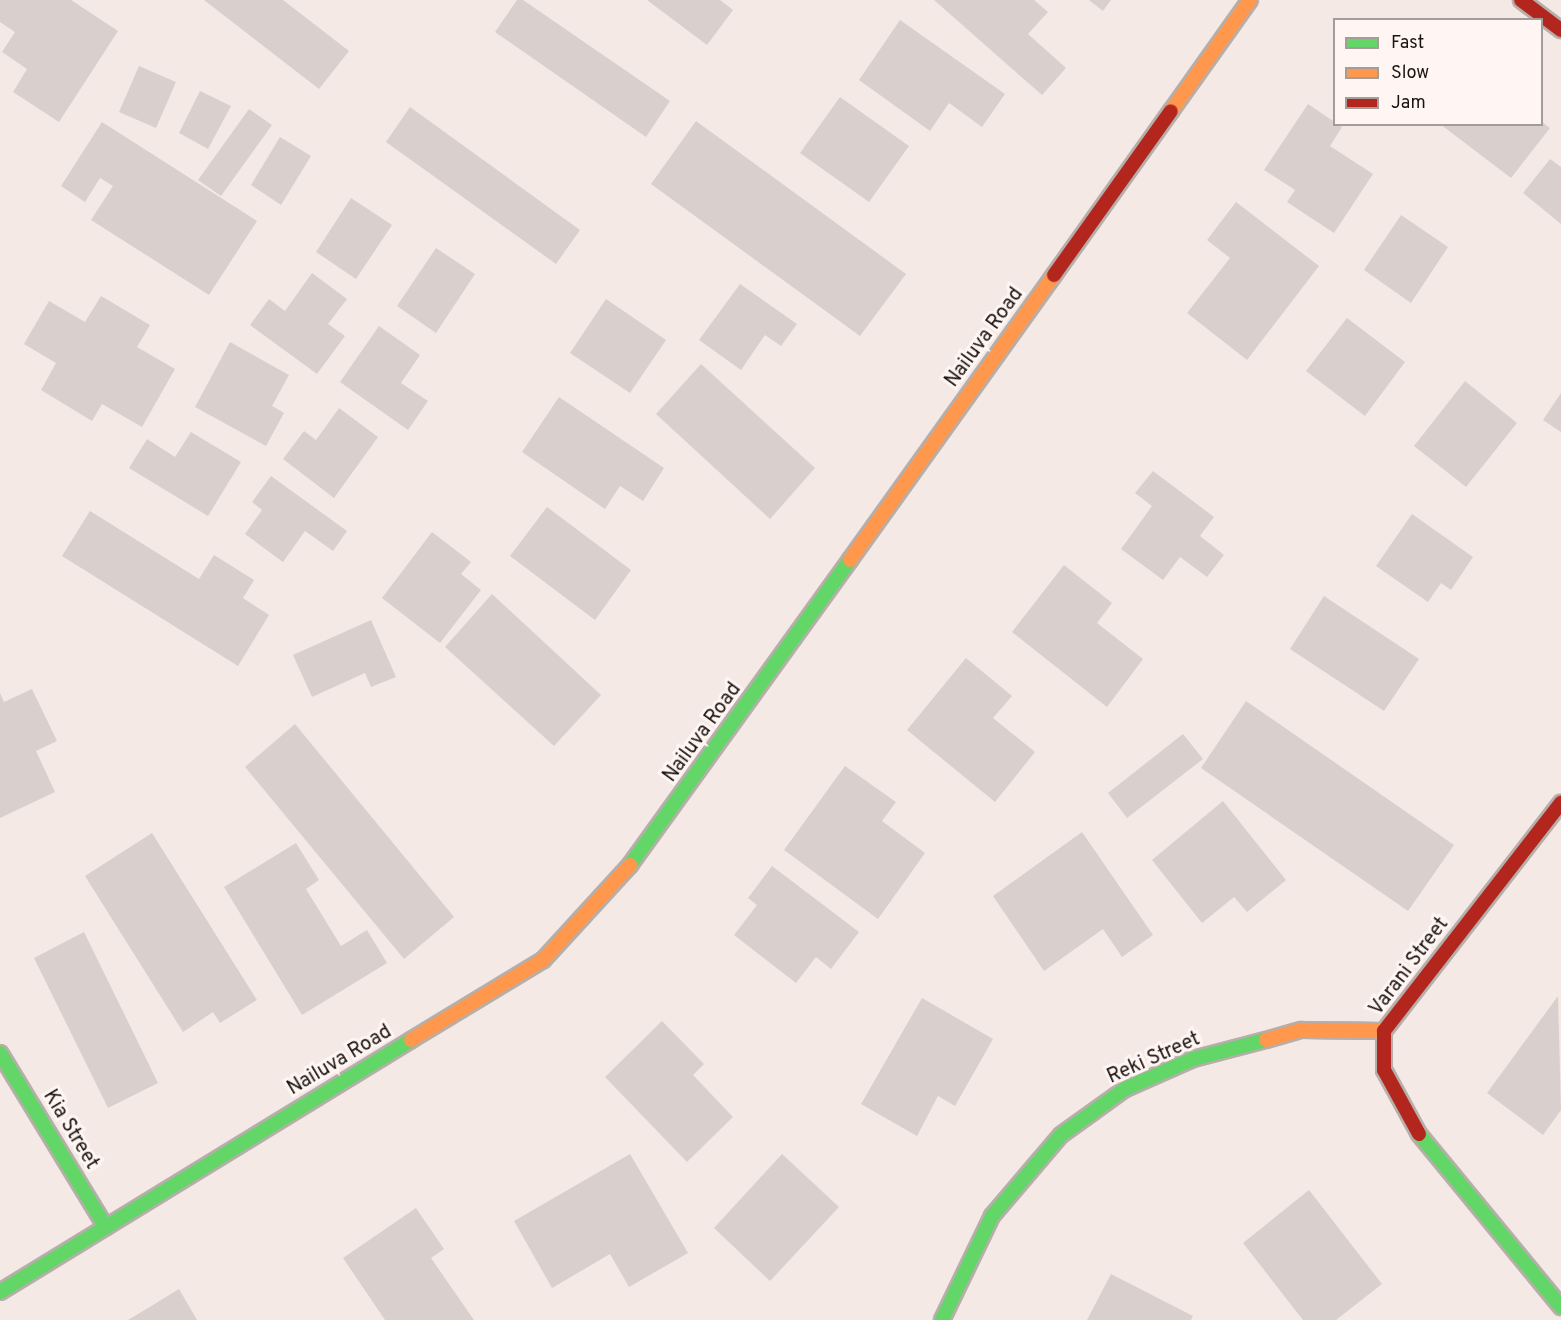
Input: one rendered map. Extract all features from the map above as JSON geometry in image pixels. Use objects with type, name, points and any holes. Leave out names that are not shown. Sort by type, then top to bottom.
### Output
[{"type":"main road","name":"Nailuva Road","points":[[0,1292],[543,960],[643,851],[1250,0]]},
{"type":"main road","points":[[1521,0],[1561,30]]},
{"type":"main road","name":"Varani Street","points":[[1561,803],[1384,1031],[1383,1070],[1409,1122],[1561,1307]]},
{"type":"main road","name":"Reki Street","points":[[942,1320],[992,1216],[1061,1135],[1125,1089],[1193,1059],[1302,1030],[1384,1031]]},
{"type":"main road","name":"Kia Street","points":[[0,1053],[106,1227]]},
{"type":"building","points":[[0,0],[71,0],[118,31],[59,122],[13,92],[27,69],[2,52],[15,32],[0,22]]},
{"type":"building","points":[[204,0],[283,0],[349,51],[319,89]]},
{"type":"building","points":[[517,0],[523,0],[670,101],[646,137],[495,32]]},
{"type":"building","points":[[647,0],[720,0],[733,10],[707,45]]},
{"type":"building","points":[[934,0],[1034,0],[1048,12],[1028,34],[1066,68],[1042,95]]},
{"type":"building","points":[[1089,0],[1111,0],[1103,11]]},
{"type":"building","points":[[900,20],[1005,94],[982,127],[949,103],[930,131],[859,80]]},
{"type":"building","points":[[139,66],[176,82],[156,128],[119,112]]},
{"type":"building","points":[[200,91],[231,106],[208,149],[179,133]]},
{"type":"building","points":[[840,97],[909,146],[869,202],[800,153]]},
{"type":"building","points":[[1308,104],[1333,121],[1333,126],[1342,127],[1330,146],[1373,174],[1334,233],[1287,202],[1295,190],[1264,170]]},
{"type":"building","points":[[410,107],[580,230],[556,264],[386,142]]},
{"type":"building","points":[[249,109],[272,125],[221,196],[198,180]]},
{"type":"building","points":[[696,121],[906,274],[860,336],[651,184]]},
{"type":"building","points":[[102,122],[257,221],[209,295],[91,220],[113,186],[100,178],[85,202],[61,186]]},
{"type":"building","points":[[1543,123],[1550,128],[1511,178],[1443,126],[1543,126]]},
{"type":"building","points":[[280,137],[311,156],[281,205],[251,185]]},
{"type":"building","points":[[1550,159],[1561,167],[1561,224],[1523,193]]},
{"type":"building","points":[[351,198],[392,225],[356,279],[316,252]]},
{"type":"building","points":[[1236,202],[1319,266],[1247,360],[1187,313],[1230,258],[1207,240]]},
{"type":"building","points":[[1401,215],[1448,247],[1411,303],[1364,270]]},
{"type":"building","points":[[436,248],[475,274],[436,333],[397,306]]},
{"type":"building","points":[[312,273],[347,299],[328,324],[345,336],[317,374],[250,325],[269,299],[285,311]]},
{"type":"building","points":[[740,284],[797,324],[781,346],[765,335],[741,370],[699,340]]},
{"type":"building","points":[[101,296],[150,325],[137,347],[175,369],[142,427],[102,404],[92,421],[41,390],[56,363],[24,344],[49,301],[85,322]]},
{"type":"building","points":[[606,299],[666,340],[630,393],[570,353]]},
{"type":"building","points":[[1347,318],[1405,362],[1365,416],[1306,371]]},
{"type":"building","points":[[379,326],[420,355],[401,383],[428,401],[408,430],[340,382]]},
{"type":"building","points":[[230,342],[289,375],[272,406],[284,413],[266,446],[195,407]]},
{"type":"building","points":[[701,364],[815,468],[770,519],[656,414]]},
{"type":"building","points":[[1465,381],[1517,423],[1466,487],[1414,446]]},
{"type":"building","points":[[1561,393],[1561,432],[1543,420]]},
{"type":"building","points":[[559,397],[664,468],[643,501],[620,486],[605,509],[522,452]]},
{"type":"building","points":[[339,408],[378,437],[334,498],[283,459],[304,431],[316,440]]},
{"type":"building","points":[[191,432],[241,462],[208,516],[129,468],[147,439],[175,457]]},
{"type":"building","points":[[1153,471],[1214,517],[1200,536],[1224,555],[1207,577],[1180,557],[1163,580],[1121,549],[1152,506],[1135,493]]},
{"type":"building","points":[[271,476],[347,531],[333,551],[305,531],[283,562],[245,534],[262,510],[252,502]]},
{"type":"building","points":[[547,507],[631,570],[595,620],[510,556]]},
{"type":"building","points":[[90,511],[199,579],[214,555],[254,580],[243,598],[269,615],[238,666],[62,556]]},
{"type":"building","points":[[1412,514],[1473,557],[1451,590],[1441,583],[1428,602],[1376,566]]},
{"type":"building","points":[[432,532],[471,562],[461,574],[481,590],[440,643],[382,598]]},
{"type":"building","points":[[1064,565],[1112,603],[1097,623],[1143,659],[1107,707],[1012,632]]},
{"type":"building","points":[[492,594],[601,695],[554,746],[445,647]]},
{"type":"building","points":[[1324,596],[1419,659],[1384,711],[1290,649]]},
{"type":"building","points":[[371,620],[396,677],[371,687],[365,673],[312,697],[293,655]]},
{"type":"building","points":[[966,658],[1012,696],[993,718],[1035,752],[995,802],[907,730]]},
{"type":"building","points":[[32,689],[57,741],[36,751],[55,792],[0,818],[0,693],[4,702]]},
{"type":"building","points":[[1246,701],[1454,845],[1408,911],[1201,768]]},
{"type":"building","points":[[295,724],[454,917],[404,959],[245,767]]},
{"type":"building","points":[[1183,734],[1203,759],[1127,818],[1108,793]]},
{"type":"building","points":[[845,766],[896,802],[882,821],[925,853],[878,919],[784,850]]},
{"type":"building","points":[[1223,801],[1286,880],[1247,912],[1234,897],[1202,923],[1152,860]]},
{"type":"building","points":[[1082,832],[1153,935],[1122,957],[1103,929],[1044,971],[993,896]]},
{"type":"building","points":[[152,833],[257,1000],[220,1023],[213,1012],[183,1032],[85,876]]},
{"type":"building","points":[[296,843],[319,880],[306,889],[341,946],[367,930],[387,963],[302,1015],[224,887]]},
{"type":"building","points":[[772,866],[859,932],[831,969],[816,957],[796,983],[734,935],[757,905],[748,898]]},
{"type":"building","points":[[84,932],[158,1083],[108,1108],[34,958]]},
{"type":"building","points":[[1558,996],[1561,1110],[1543,1135],[1487,1093]]},
{"type":"building","points":[[922,998],[993,1039],[955,1106],[938,1096],[917,1136],[861,1104]]},
{"type":"building","points":[[662,1021],[704,1064],[693,1075],[733,1117],[687,1162],[605,1077]]},
{"type":"building","points":[[630,1154],[688,1253],[629,1287],[610,1254],[552,1288],[514,1221]]},
{"type":"building","points":[[782,1154],[839,1207],[770,1281],[714,1228]]},
{"type":"building","points":[[1309,1190],[1382,1284],[1336,1320],[1303,1320],[1243,1243]]},
{"type":"building","points":[[416,1208],[444,1249],[431,1258],[474,1320],[385,1320],[343,1258]]},
{"type":"building","points":[[1111,1274],[1193,1316],[1191,1320],[1087,1320]]},
{"type":"building","points":[[179,1289],[197,1320],[128,1320],[153,1305]]},
{"type":"traffic: fast","points":[[630,865],[850,560]]},
{"type":"traffic: fast","points":[[0,1292],[411,1040]]},
{"type":"traffic: fast","points":[[942,1320],[992,1216],[1061,1135],[1125,1089],[1193,1059],[1266,1040]]},
{"type":"traffic: fast","points":[[0,1053],[106,1227]]},
{"type":"traffic: fast","points":[[1419,1134],[1561,1307]]},
{"type":"traffic: slow","points":[[1171,111],[1250,0]]},
{"type":"traffic: slow","points":[[850,560],[1054,275]]},
{"type":"traffic: slow","points":[[411,1040],[543,960],[630,865]]},
{"type":"traffic: slow","points":[[1266,1040],[1302,1030],[1384,1031]]},
{"type":"traffic: jam","points":[[1521,0],[1561,30]]},
{"type":"traffic: jam","points":[[1054,275],[1171,111]]},
{"type":"traffic: jam","points":[[1419,1134],[1384,1070],[1384,1031],[1561,803]]}]
